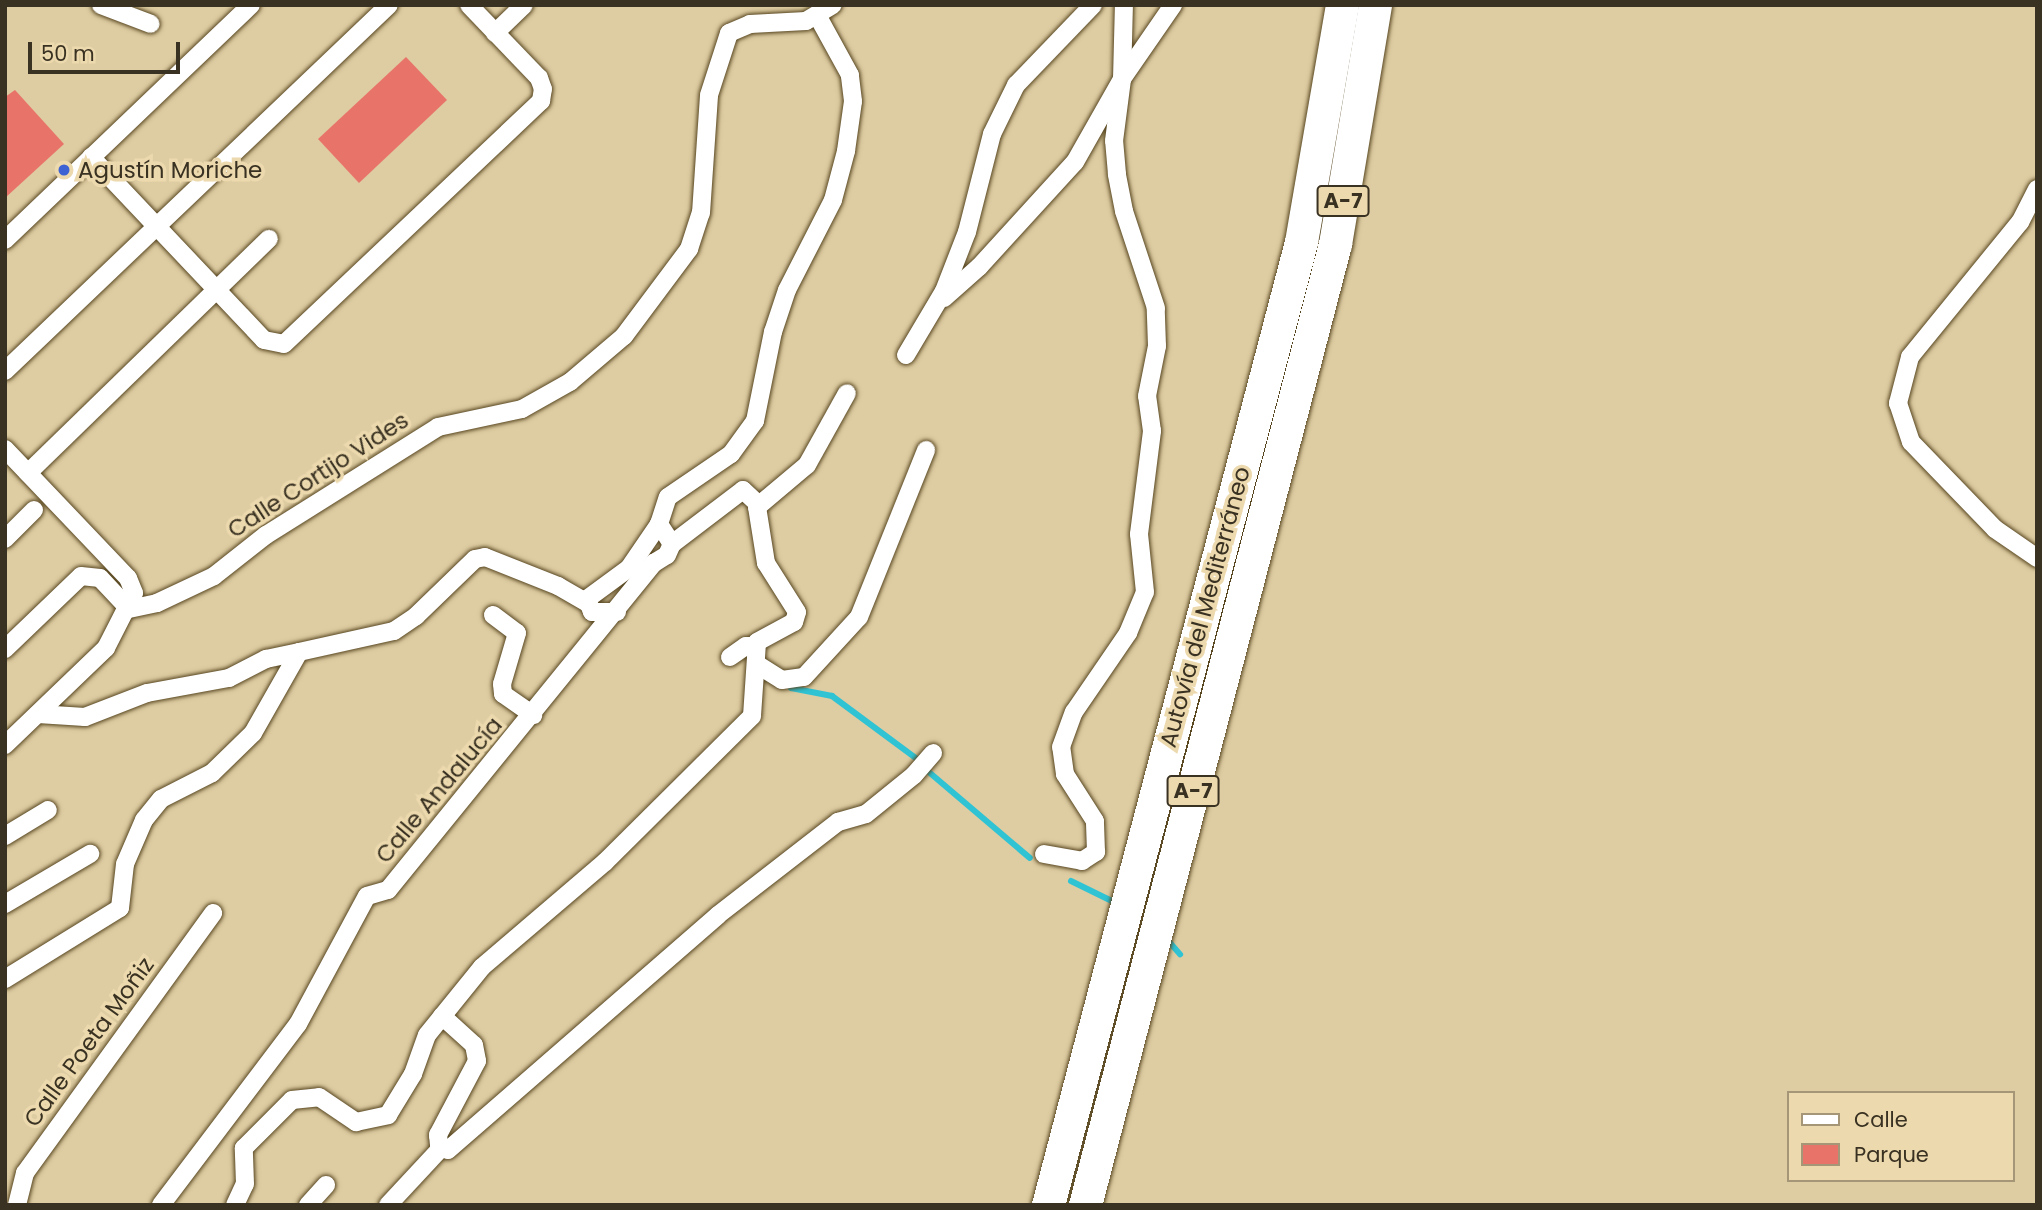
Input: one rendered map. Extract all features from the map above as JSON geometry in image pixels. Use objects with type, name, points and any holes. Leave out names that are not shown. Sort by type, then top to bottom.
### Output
[{"type":"highway","name":"Autovía del Mediterráneo","points":[[1052,1191],[1264,386],[1317,167],[1342,5]]},
{"type":"highway","name":"Autovía del Mediterráneo","points":[[1088,1196],[1335,244],[1375,5]]},
{"type":"street","points":[[101,5],[151,24]]},
{"type":"street","points":[[5,240],[251,5]]},
{"type":"street","points":[[5,371],[389,5]]},
{"type":"street","points":[[91,157],[259,335],[270,344],[290,340],[537,107],[544,89],[539,78],[469,5]]},
{"type":"street","points":[[495,33],[524,5]]},
{"type":"street","name":"Calle Cortijo Vides","points":[[129,609],[157,603],[214,576],[267,535],[438,427],[522,409],[570,382],[624,336],[689,248],[701,213],[709,95],[729,33],[742,25],[806,21],[833,5]]},
{"type":"street","points":[[906,355],[936,305],[967,232],[992,134],[1016,85],[1093,5]]},
{"type":"street","points":[[1044,854],[1082,861],[1096,852],[1095,821],[1069,784],[1061,747],[1074,712],[1128,633],[1145,592],[1139,534],[1152,431],[1147,396],[1157,346],[1156,308],[1124,211],[1117,174],[1116,108],[1122,79],[1124,5]]},
{"type":"street","points":[[936,305],[979,267],[1074,162],[1122,79],[1173,5]]},
{"type":"street","points":[[587,603],[592,594],[629,569],[659,524],[668,497],[731,454],[755,421],[762,401],[773,332],[787,290],[833,200],[846,151],[853,101],[850,75],[817,15]]},
{"type":"street","points":[[2037,189],[2020,222],[1910,357],[1898,403],[1911,442],[1995,529],[2037,558]]},
{"type":"street","points":[[28,473],[269,239]]},
{"type":"street","points":[[235,1205],[245,1184],[244,1148],[292,1100],[319,1097],[356,1122],[367,1123],[387,1115],[413,1074],[427,1035],[482,967],[623,845],[746,723],[755,708],[758,665],[755,646],[760,639],[794,622],[797,612],[766,562],[756,513],[759,505],[807,465],[847,393]]},
{"type":"street","points":[[5,449],[131,583],[134,593],[129,609],[106,648],[5,745]]},
{"type":"street","points":[[758,665],[782,680],[804,677],[859,617],[926,450]]},
{"type":"street","name":"Calle Andalucía","points":[[161,1205],[298,1024],[368,896],[388,890],[617,612],[654,563],[667,555],[671,544],[743,491],[759,505]]},
{"type":"street","points":[[5,539],[34,510]]},
{"type":"street","points":[[659,524],[671,544]]},
{"type":"street","points":[[37,713],[85,717],[146,693],[229,678],[266,659],[394,631],[416,616],[463,570],[485,557],[558,586],[587,603],[592,612],[617,612]]},
{"type":"street","points":[[5,649],[81,576],[100,578],[129,609]]},
{"type":"street","points":[[493,615],[517,633],[502,684],[503,694],[533,715]]},
{"type":"street","points":[[730,657],[746,646],[755,646]]},
{"type":"street","points":[[5,979],[112,915],[124,899],[125,864],[144,820],[161,799],[212,773],[253,733],[299,652]]},
{"type":"street","points":[[388,1205],[441,1148],[455,1148],[718,915],[838,822],[866,814],[914,775],[933,754]]},
{"type":"street","points":[[5,836],[48,810]]},
{"type":"street","points":[[5,904],[90,854]]},
{"type":"street","name":"Calle Poeta Moñiz","points":[[17,1205],[25,1172],[213,913]]},
{"type":"street","points":[[441,1148],[438,1135],[477,1061],[474,1045],[442,1016]]},
{"type":"street","points":[[309,1205],[326,1185]]},
{"type":"green space","points":[[406,57],[447,100],[359,183],[318,139]]},
{"type":"green space","points":[[15,90],[64,144],[5,198],[5,97]]},
{"type":"waterway","points":[[791,688],[832,696],[917,759]]},
{"type":"waterway","points":[[930,773],[1030,858]]},
{"type":"waterway","points":[[1071,881],[1116,903]]},
{"type":"waterway","points":[[1165,937],[1180,954]]},
{"type":"place","name":"Agustín Moriche","points":[[64,170]]}]
